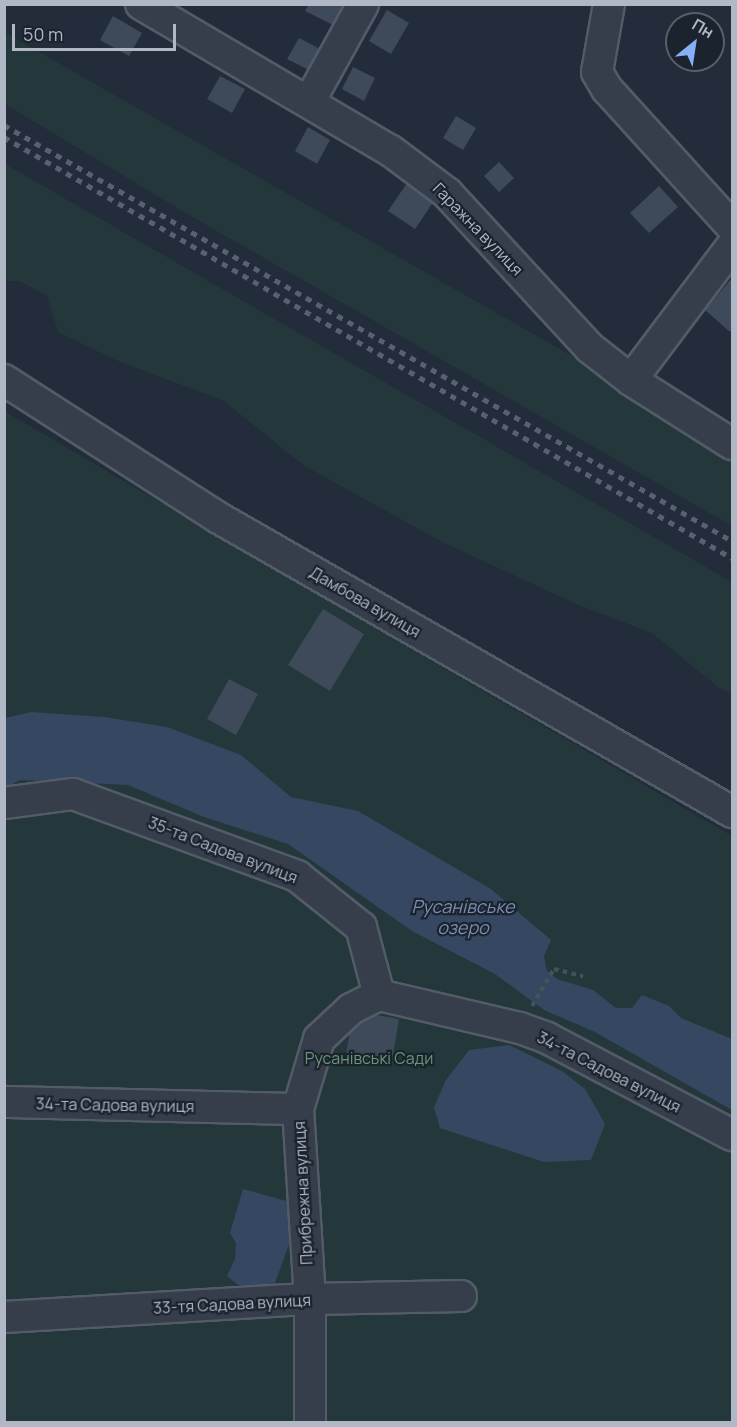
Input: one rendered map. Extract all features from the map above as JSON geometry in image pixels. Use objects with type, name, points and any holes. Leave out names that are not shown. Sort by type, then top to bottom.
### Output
[{"type":"street","name":"Гаражна вулиця","points":[[141,4],[391,151],[447,193],[590,348],[631,380],[732,444]]},
{"type":"street","points":[[309,102],[363,4]]},
{"type":"street","points":[[609,4],[597,72],[607,89],[732,227]]},
{"type":"street","points":[[631,380],[732,246]]},
{"type":"street","name":"Дамбова вулиця","points":[[4,380],[217,517],[732,812]]},
{"type":"street","name":"35-та Садова вулиця","points":[[4,803],[73,794],[297,876],[361,927],[379,995]]},
{"type":"street","name":"Прибрежна вулиця","points":[[310,1422],[310,1299],[298,1109],[319,1039],[351,1009],[379,995]]},
{"type":"street","name":"34-та Садова вулиця","points":[[379,995],[498,1022],[547,1038],[732,1135]]},
{"type":"street","name":"34-та Садова вулиця","points":[[4,1102],[298,1109]]},
{"type":"street","name":"33-тя Садова вулиця","points":[[4,1317],[310,1299],[461,1296]]},
{"type":"path","points":[[532,1007],[554,969],[583,976]]},
{"type":"green space","points":[[4,32],[579,360],[732,457],[732,526],[182,211],[5,104]]},
{"type":"green space","points":[[5,164],[732,582],[732,693],[719,688],[652,633],[576,604],[444,543],[303,465],[224,401],[118,361],[58,332],[47,296],[20,281],[5,281]]},
{"type":"green space","name":"Русанівські Сади","points":[[4,411],[732,836],[732,1422],[5,1422]]},
{"type":"water","name":"Русанівське озеро","points":[[31,712],[104,717],[167,727],[241,755],[291,797],[358,811],[491,889],[551,940],[544,956],[547,971],[557,979],[593,990],[616,1008],[632,1008],[642,995],[669,1006],[681,1018],[732,1039],[732,1110],[595,1032],[544,1010],[495,974],[412,931],[288,844],[204,817],[128,785],[20,780],[5,788],[5,718]]},
{"type":"water","points":[[509,1045],[562,1071],[585,1089],[605,1124],[591,1160],[544,1162],[440,1128],[434,1107],[446,1080],[469,1050]]},
{"type":"water","points":[[243,1189],[290,1202],[299,1217],[271,1294],[261,1287],[238,1285],[227,1276],[235,1259],[236,1243],[230,1233]]},
{"type":"building","points":[[309,4],[342,4],[346,7],[335,26],[305,11]]},
{"type":"building","points":[[387,10],[409,23],[391,54],[369,41]]},
{"type":"building","points":[[113,16],[142,33],[129,56],[100,40]]},
{"type":"building","points":[[299,38],[326,52],[315,73],[287,59]]},
{"type":"building","points":[[353,67],[375,78],[364,101],[342,89]]},
{"type":"building","points":[[220,76],[245,89],[232,113],[207,99]]},
{"type":"building","points":[[456,116],[476,128],[463,150],[443,138]]},
{"type":"building","points":[[308,127],[330,140],[317,164],[295,151]]},
{"type":"building","points":[[499,162],[514,178],[499,192],[484,176]]},
{"type":"building","points":[[407,183],[434,201],[415,229],[388,211]]},
{"type":"building","points":[[659,186],[678,207],[649,233],[630,213]]},
{"type":"building","points":[[732,278],[732,329],[730,332],[705,310]]},
{"type":"building","points":[[323,609],[364,634],[330,691],[288,665]]},
{"type":"building","points":[[229,679],[258,694],[236,735],[207,719]]},
{"type":"building","points":[[354,1011],[399,1019],[391,1067],[345,1059]]},
{"type":"railway","points":[[4,125],[732,541]]},
{"type":"railway","points":[[4,137],[732,558]]}]
